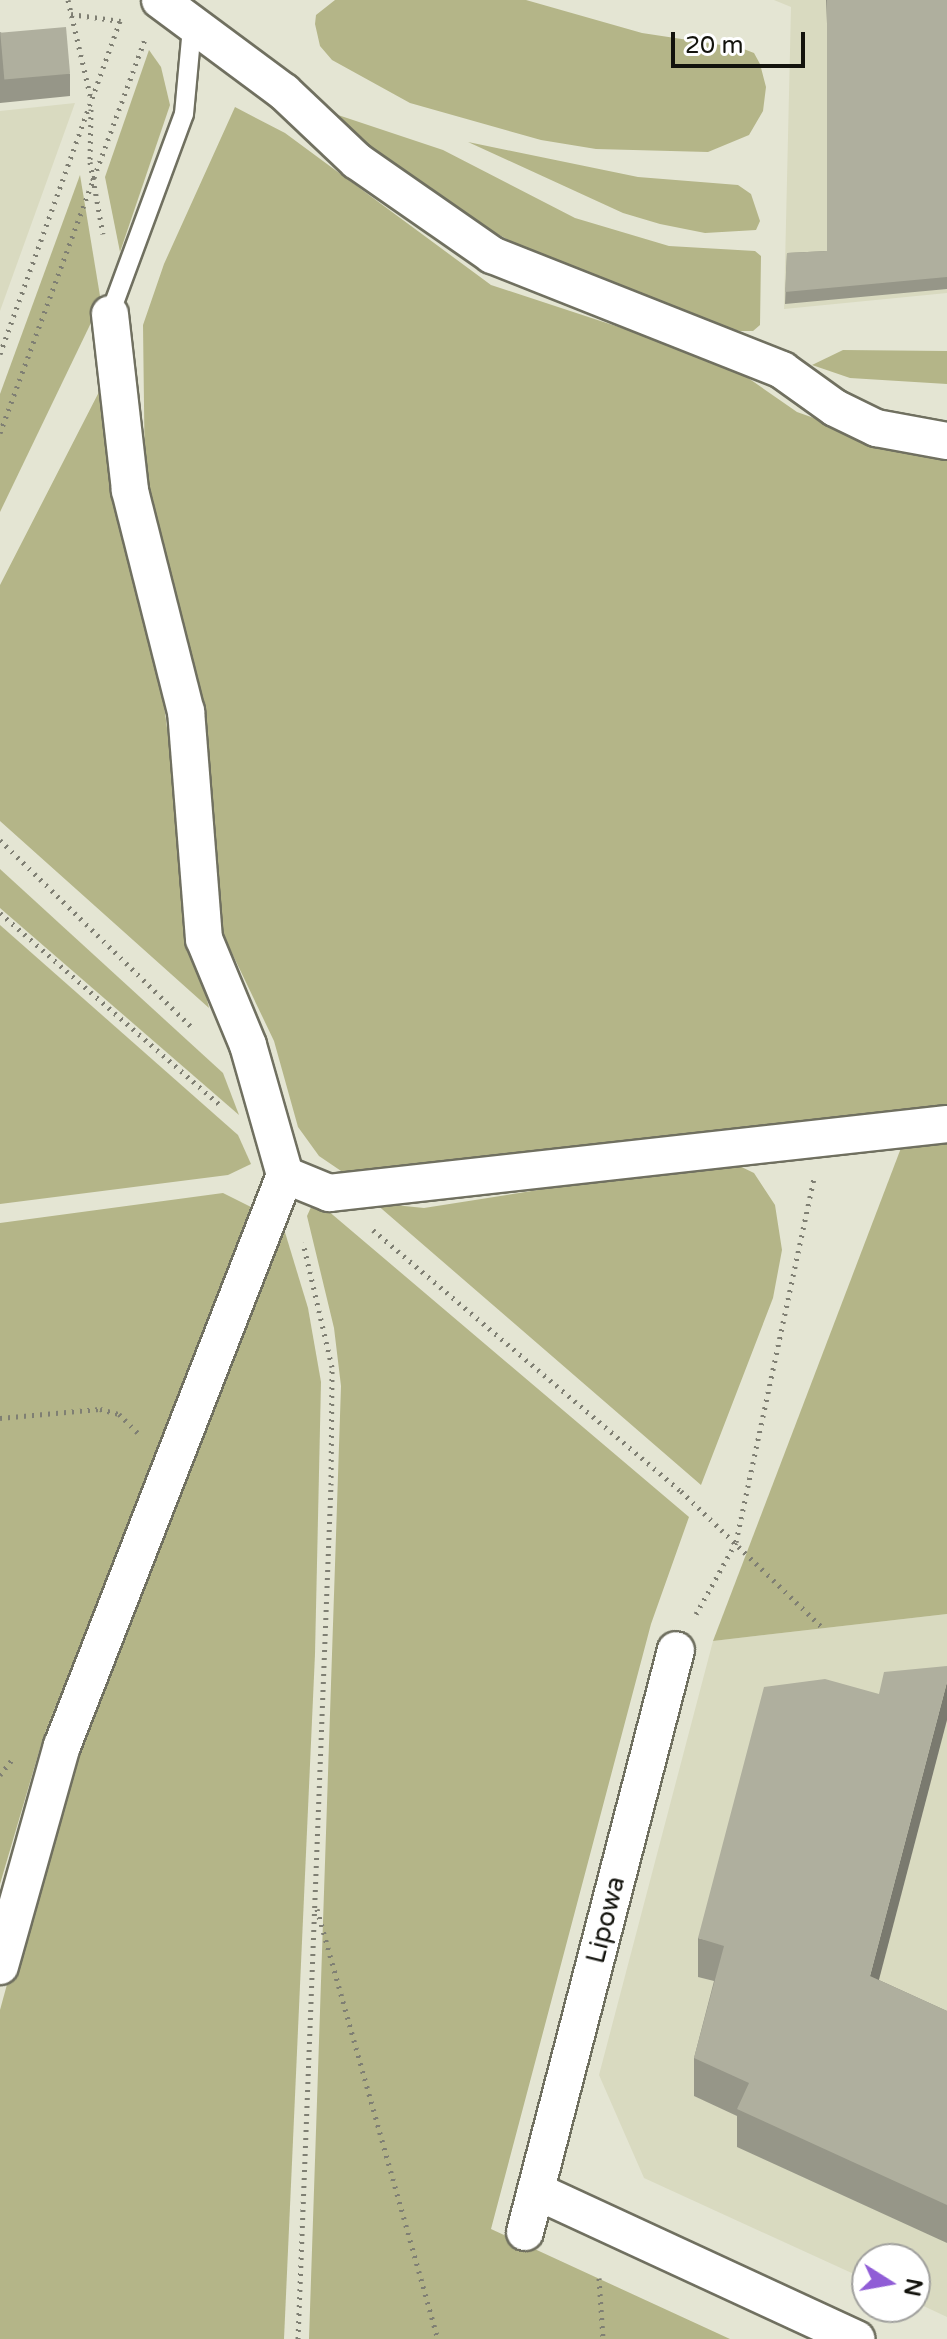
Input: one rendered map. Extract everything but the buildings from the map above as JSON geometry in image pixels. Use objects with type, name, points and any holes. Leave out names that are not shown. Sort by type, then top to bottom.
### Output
[{"type":"street","points":[[154,14],[192,28],[284,92],[357,161],[492,255],[769,364],[876,428],[947,441]]},
{"type":"street","points":[[0,1966],[62,1746],[285,1175],[248,1045],[204,939],[186,712],[130,490],[110,314]]},
{"type":"street","points":[[285,1175],[329,1193],[947,1124]]},
{"type":"street","name":"Lipowa","points":[[525,2232],[676,1650]]},
{"type":"street","points":[[536,2191],[856,2339]]},
{"type":"lane","points":[[110,314],[184,114],[192,28]]},
{"type":"path","points":[[68,0],[91,101],[92,185],[105,240]]},
{"type":"path","points":[[0,354],[125,10]]},
{"type":"path","points":[[71,14],[121,21]]},
{"type":"path","points":[[0,433],[154,14]]},
{"type":"path","points":[[0,913],[233,1119]]},
{"type":"path","points":[[676,1650],[736,1542],[810,1188],[836,1137]]},
{"type":"path","points":[[285,1175],[332,1367],[298,2339]]},
{"type":"path","points":[[0,1418],[100,1409],[119,1414],[140,1432],[141,1446]]},
{"type":"path","points":[[736,1542],[823,1628]]},
{"type":"path","points":[[0,1775],[19,1750]]},
{"type":"path","points":[[315,1903],[438,2339]]},
{"type":"path","points":[[599,2278],[603,2339]]},
{"type":"shaded area","points":[[774,0],[947,0],[947,293],[784,309],[791,7]]},
{"type":"shaded area","points":[[75,103],[0,311],[0,111]]},
{"type":"shaded area","points":[[947,1614],[947,2317],[931,2310],[931,2243],[851,2243],[851,2273],[644,2178],[599,2075],[713,1641]]},
{"type":"green space","points":[[335,0],[526,0],[642,33],[741,48],[754,53],[760,64],[766,87],[763,111],[749,135],[708,152],[596,149],[541,140],[410,103],[332,60],[320,46],[315,24],[316,15]]},
{"type":"green space","points":[[149,50],[161,67],[170,105],[120,252],[105,177]]},
{"type":"green space","points":[[235,107],[285,133],[491,285],[725,362],[797,412],[901,449],[947,457],[947,1107],[347,1175],[319,1156],[298,1127],[274,1041],[220,928],[212,884],[207,750],[145,485],[143,325],[164,264]]},
{"type":"green space","points":[[326,111],[443,150],[575,218],[669,246],[755,251],[761,256],[760,325],[753,331],[740,331],[687,318],[555,265],[464,216],[354,139]]},
{"type":"green space","points":[[468,142],[638,177],[738,185],[751,194],[760,221],[756,230],[705,233],[660,224],[623,213]]},
{"type":"green space","points":[[80,175],[101,302],[0,512],[0,394]]},
{"type":"green space","points":[[843,350],[947,351],[947,384],[850,378],[812,365]]},
{"type":"green space","points":[[101,388],[159,668],[178,810],[181,888],[209,1008],[0,821],[0,585]]},
{"type":"green space","points":[[0,869],[223,1073],[239,1115],[0,908]]},
{"type":"green space","points":[[0,925],[238,1135],[251,1164],[228,1175],[0,1204]]},
{"type":"green space","points":[[947,1141],[947,1614],[713,1641],[901,1148]]},
{"type":"green space","points":[[727,1160],[754,1173],[775,1205],[782,1250],[773,1298],[701,1485],[375,1203],[424,1208]]},
{"type":"green space","points":[[223,1193],[253,1208],[43,1738],[0,1884],[0,1223]]},
{"type":"green space","points":[[320,1204],[689,1517],[651,1624],[491,2229],[730,2339],[309,2339],[341,1386],[334,1328],[307,1216],[312,1205]]},
{"type":"green space","points":[[284,1229],[308,1308],[321,1382],[315,1654],[284,2339],[0,2339],[0,2010],[71,1751]]}]
